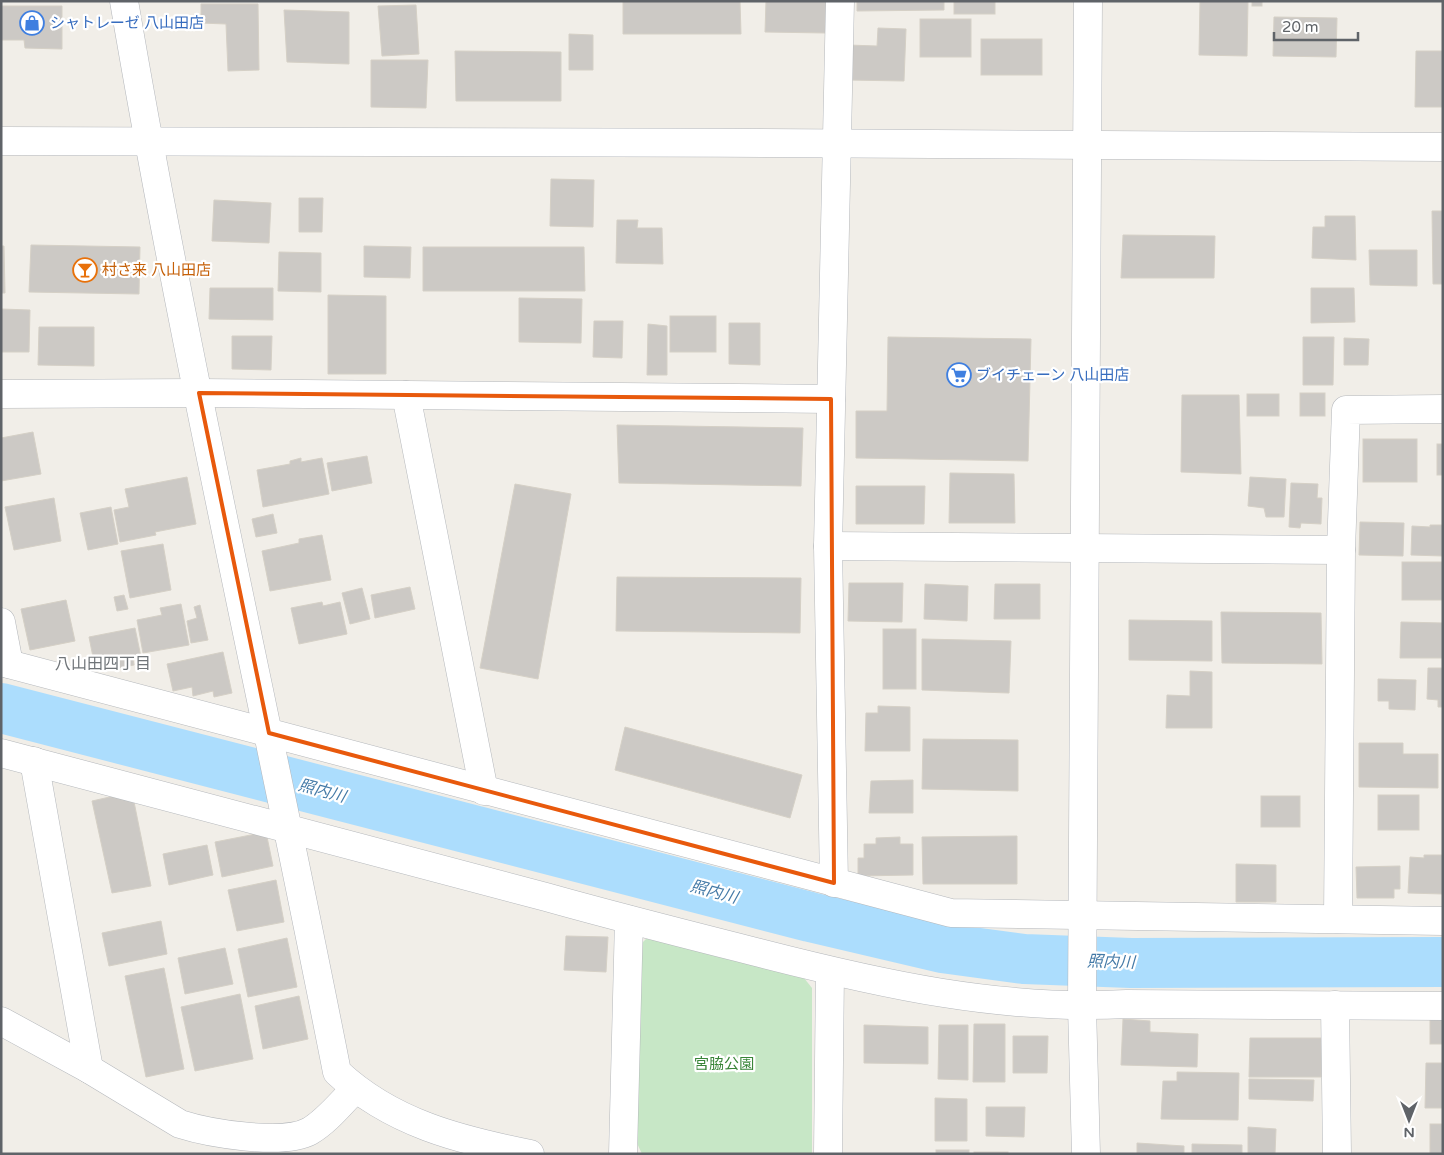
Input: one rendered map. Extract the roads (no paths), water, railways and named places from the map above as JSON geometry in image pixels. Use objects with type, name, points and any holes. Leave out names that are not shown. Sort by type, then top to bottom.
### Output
[{"type":"street","points":[[124,1],[148,142],[289,827],[337,1072],[355,1089],[386,1108],[426,1128],[482,1145],[530,1154]]},
{"type":"street","points":[[834,883],[828,546],[840,1]]},
{"type":"street","points":[[1086,1154],[1082,1006],[1088,1]]},
{"type":"street","points":[[1,141],[837,145],[1086,144],[1443,147]]},
{"type":"street","points":[[1,394],[199,393],[831,400]]},
{"type":"street","points":[[406,395],[484,791]]},
{"type":"street","points":[[1338,919],[1341,550],[1346,410],[1443,409]]},
{"type":"street","points":[[828,546],[1341,550]]},
{"type":"street","points":[[1,622],[5,663],[951,913],[1443,921]]},
{"type":"street","points":[[1,753],[289,827],[629,920],[830,971],[981,1000],[1082,1006],[1127,1004],[1443,1006]]},
{"type":"street","points":[[34,761],[89,1069]]},
{"type":"street","points":[[623,1154],[629,920]]},
{"type":"street","points":[[828,1154],[830,971]]},
{"type":"street","points":[[1335,1005],[1337,1154]]},
{"type":"street","points":[[1,1021],[89,1069],[169,1118],[195,1129],[273,1138],[294,1136],[308,1143],[355,1089]]},
{"type":"waterway","name":"照内川","points":[[1,708],[810,917],[942,948],[1024,959],[1131,963],[1443,962]]},
{"type":"place","name":"シャトレーゼ 八山田店","points":[[32,23]]},
{"type":"place","name":"村さ来 八山田店","points":[[85,270]]},
{"type":"place","name":"ブイチェーン 八山田店","points":[[959,375]]},
{"type":"district","name":"八山田四丁目","points":[[103,664]]},
{"type":"park label","name":"宮脇公園","points":[[724,1064]]}]
